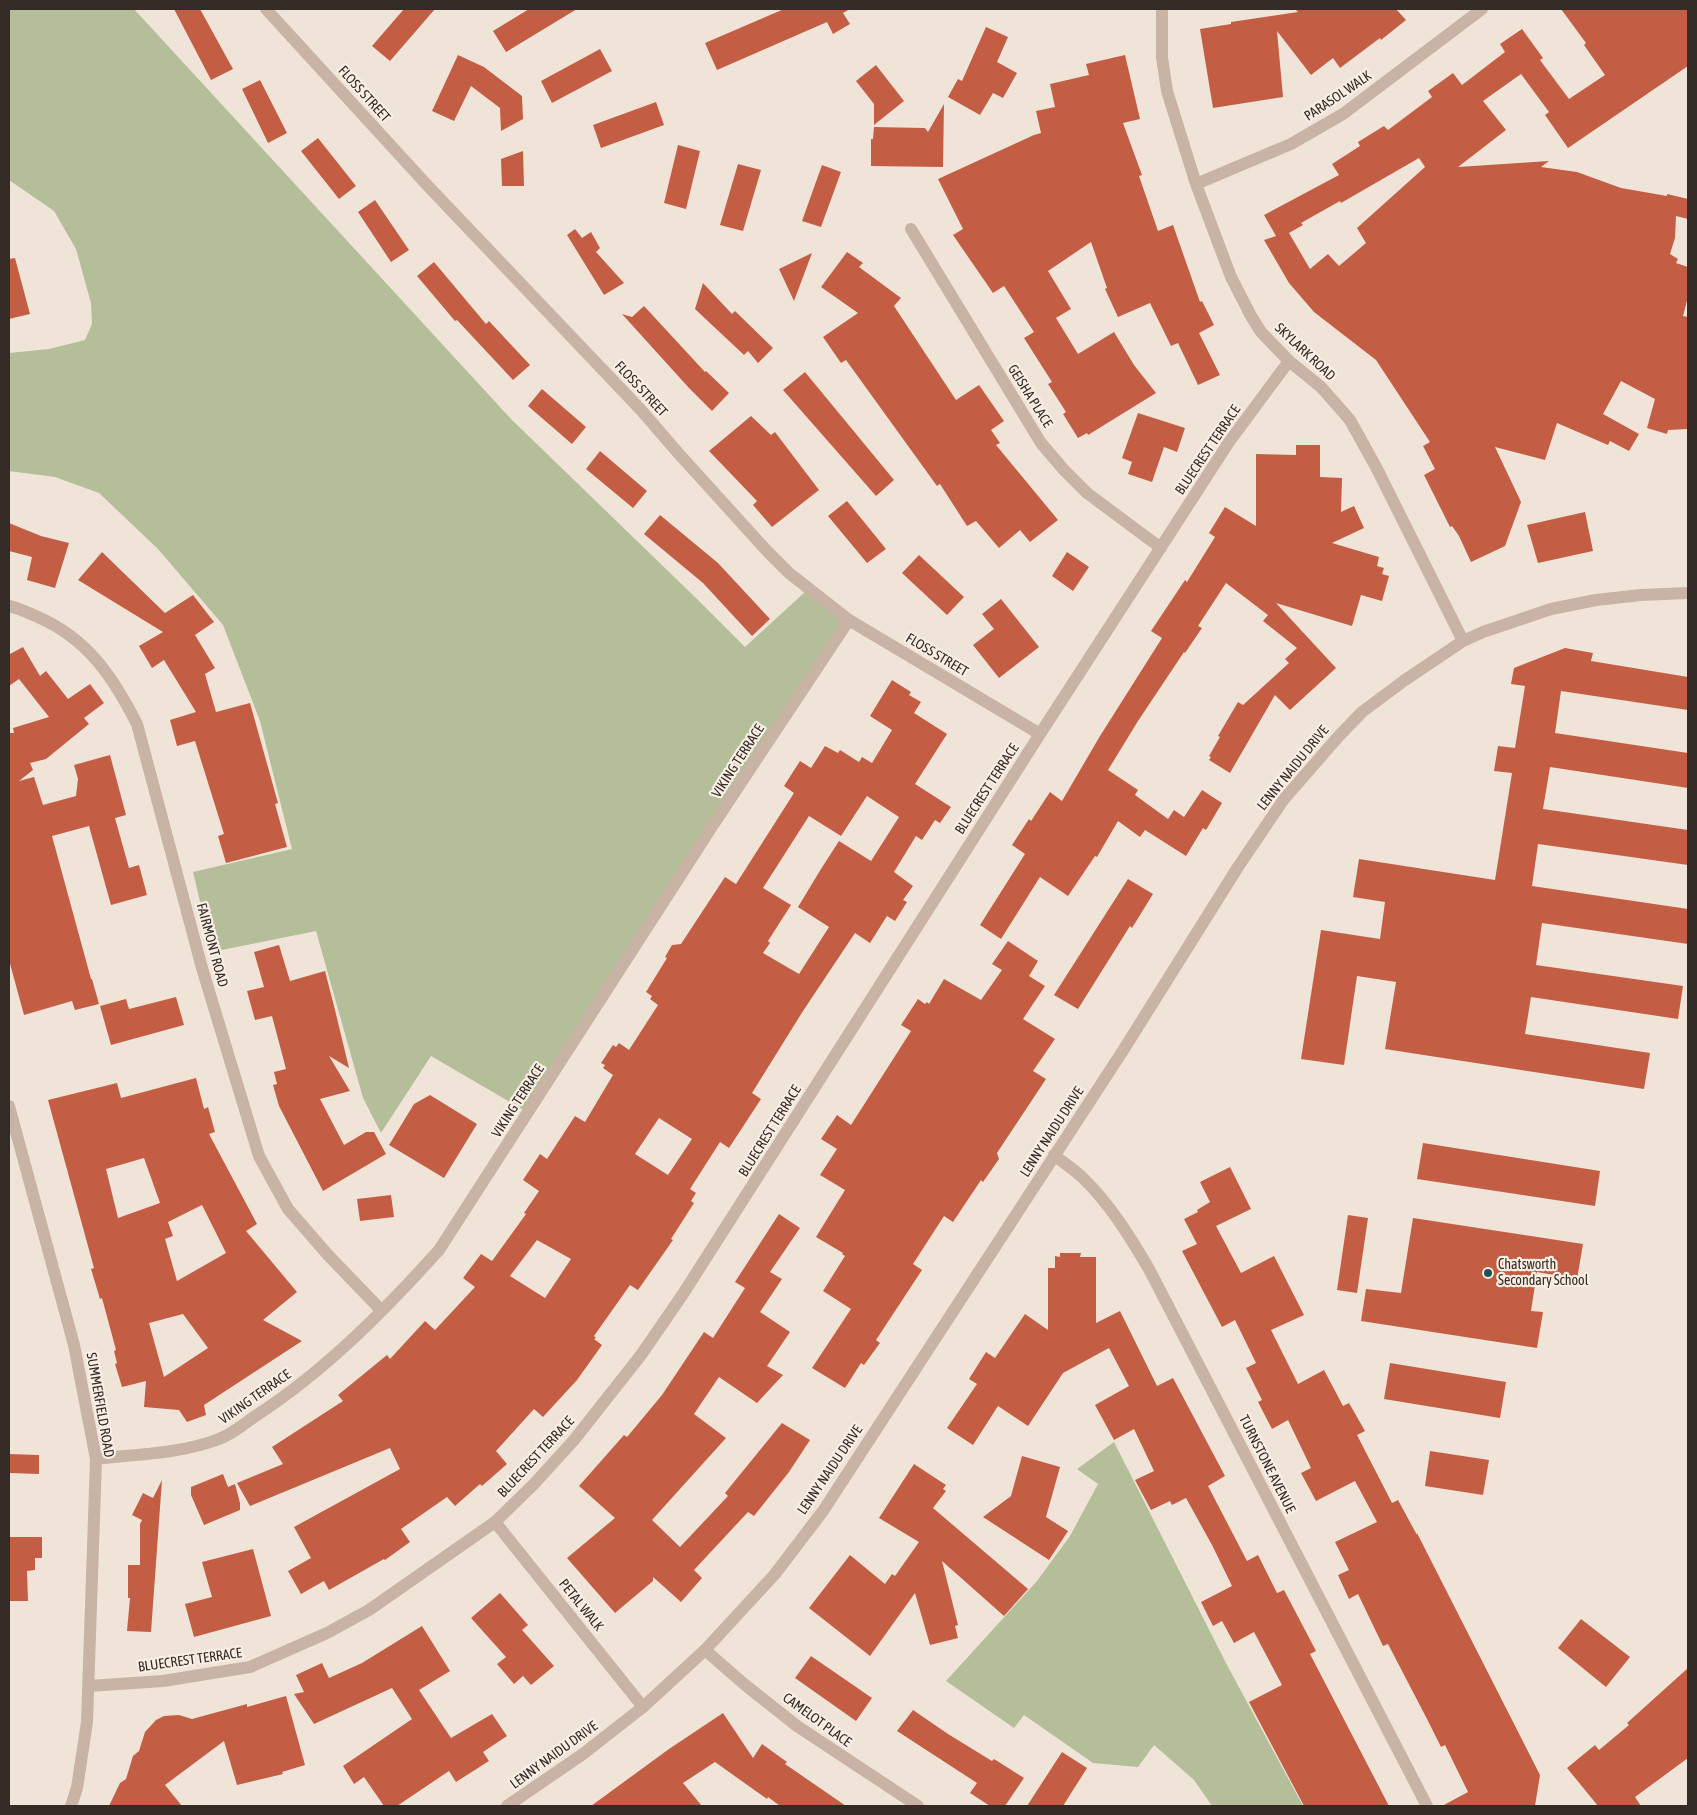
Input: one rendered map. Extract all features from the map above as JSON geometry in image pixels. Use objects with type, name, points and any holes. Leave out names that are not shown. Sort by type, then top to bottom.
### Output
[{"type":"street","name":"FLOSS STREET","points":[[266,9],[426,185],[641,410],[767,552],[789,573],[849,620],[1040,734]]},
{"type":"street","name":"SKYLARK ROAD","points":[[1162,9],[1161,40],[1167,92],[1196,184],[1218,245],[1242,299],[1261,332],[1289,361],[1321,387],[1350,420],[1376,467],[1463,641]]},
{"type":"street","name":"PARASOL WALK","points":[[1196,184],[1292,144],[1343,114],[1482,9]]},
{"type":"street","name":"GEISHA PLACE","points":[[910,229],[1041,443],[1087,493],[1161,548]]},
{"type":"street","name":"BLUECREST TERRACE","points":[[89,1686],[164,1681],[250,1667],[327,1633],[369,1610],[495,1522],[534,1484],[574,1440],[641,1355],[683,1294],[1040,734],[1229,442],[1289,361]]},
{"type":"street","name":"LENNY NAIDU DRIVE","points":[[507,1806],[583,1754],[643,1707],[705,1650],[775,1574],[823,1511],[1238,867],[1284,799],[1362,712],[1463,641],[1491,629],[1551,609],[1596,600],[1688,593]]},
{"type":"street","name":"FAIRMONT ROAD","points":[[9,606],[44,620],[70,634],[101,664],[125,701],[137,724],[212,1001],[259,1156],[288,1209],[328,1255],[381,1310]]},
{"type":"street","name":"VIKING TERRACE","points":[[96,1459],[178,1450],[201,1446],[222,1438],[282,1398],[340,1351],[406,1287],[439,1250],[713,826],[849,620]]},
{"type":"street","name":"SUMMERFIELD ROAD","points":[[9,1106],[74,1345],[96,1459],[87,1722],[77,1788],[72,1806]]},
{"type":"street","name":"TURNSTONE AVENUE","points":[[1054,1155],[1082,1177],[1106,1203],[1138,1250],[1427,1806]]},
{"type":"street","name":"PETAL WALK","points":[[495,1522],[643,1707]]},
{"type":"street","name":"CAMELOT PLACE","points":[[705,1650],[797,1726],[918,1806]]},
{"type":"green space","points":[[9,9],[134,9],[511,419],[745,647],[806,591],[848,620],[527,1112],[431,1056],[381,1133],[363,1098],[316,931],[212,952],[193,872],[292,849],[260,721],[223,625],[158,549],[99,493],[55,477],[9,471],[9,353],[49,349],[85,340],[92,324],[91,303],[76,249],[54,211],[9,180]]},
{"type":"green space","points":[[1114,1442],[1227,1665],[1303,1806],[1212,1806],[1194,1780],[1154,1745],[1138,1767],[1093,1763],[1024,1715],[1014,1728],[946,1681],[1037,1581],[1070,1536],[1098,1484],[1077,1469]]},
{"type":"building","points":[[174,9],[200,9],[233,69],[211,80]]},
{"type":"building","points":[[404,9],[435,9],[390,61],[372,46]]},
{"type":"building","points":[[529,9],[577,9],[506,52],[493,31]]},
{"type":"building","points":[[784,9],[850,9],[843,13],[850,24],[833,34],[827,22],[717,70],[705,43]]},
{"type":"building","points":[[1295,9],[1396,9],[1406,20],[1340,68],[1333,58],[1311,75],[1277,31],[1283,97],[1213,108],[1200,29],[1231,24],[1231,22],[1298,12]]},
{"type":"building","points":[[1561,9],[1688,9],[1688,66],[1568,148],[1545,115],[1549,112],[1521,74],[1483,101],[1506,130],[1458,167],[1549,161],[1541,167],[1577,172],[1621,188],[1667,196],[1667,194],[1688,199],[1688,219],[1676,216],[1675,238],[1670,254],[1678,259],[1676,263],[1688,267],[1688,297],[1683,316],[1688,317],[1688,429],[1668,430],[1667,434],[1647,428],[1655,399],[1621,381],[1603,414],[1639,434],[1629,451],[1610,441],[1608,445],[1557,423],[1545,460],[1495,447],[1521,502],[1505,546],[1471,562],[1459,536],[1452,526],[1450,527],[1424,475],[1435,469],[1423,446],[1430,442],[1376,360],[1314,312],[1289,283],[1264,240],[1276,236],[1264,215],[1339,175],[1332,164],[1360,146],[1358,142],[1384,126],[1388,130],[1432,97],[1428,91],[1453,73],[1462,85],[1505,52],[1500,44],[1522,29],[1543,58],[1540,60],[1569,99],[1605,75],[1584,45],[1586,43]],"holes":[[[1419,158],[1425,167],[1357,228],[1366,243],[1339,266],[1328,254],[1310,269],[1289,233],[1303,225],[1301,223],[1340,201],[1341,203]]]},
{"type":"building","points":[[986,27],[1008,37],[997,62],[1017,73],[1003,98],[993,93],[980,115],[948,97],[958,79],[962,81]]},
{"type":"building","points":[[600,49],[612,71],[552,103],[541,81]]},
{"type":"building","points":[[458,55],[484,67],[522,96],[523,119],[501,131],[500,108],[471,86],[454,121],[432,111]]},
{"type":"building","points":[[1125,55],[1140,119],[1123,123],[1142,175],[1139,176],[1158,231],[1173,225],[1200,302],[1202,301],[1214,325],[1199,333],[1220,375],[1198,385],[1178,343],[1171,346],[1150,303],[1118,317],[1105,289],[1107,288],[1091,242],[1048,271],[1071,309],[1056,318],[1078,354],[1114,332],[1134,365],[1156,393],[1088,435],[1087,433],[1078,438],[1063,414],[1066,412],[1048,384],[1052,382],[1024,338],[1034,332],[1004,286],[993,293],[953,235],[963,229],[938,179],[1041,133],[1036,111],[1055,107],[1050,84],[1089,75],[1086,64]]},
{"type":"building","points":[[876,65],[904,101],[874,125],[874,104],[856,81]]},
{"type":"building","points":[[260,80],[287,133],[268,143],[242,89]]},
{"type":"building","points":[[656,102],[664,125],[601,148],[593,125]]},
{"type":"building","points":[[944,104],[943,167],[871,166],[871,139],[873,139],[874,127],[925,128],[928,132]]},
{"type":"building","points":[[318,138],[356,186],[339,199],[301,151]]},
{"type":"building","points":[[678,145],[700,151],[686,209],[664,203]]},
{"type":"building","points":[[523,151],[524,186],[502,186],[501,159]]},
{"type":"building","points":[[738,164],[761,170],[743,231],[720,225]]},
{"type":"building","points":[[822,165],[841,172],[821,227],[802,221]]},
{"type":"building","points":[[375,200],[409,250],[391,262],[358,212]]},
{"type":"building","points":[[575,229],[582,238],[591,232],[600,248],[596,252],[624,283],[604,295],[567,235]]},
{"type":"building","points":[[847,252],[863,263],[859,267],[901,298],[894,306],[956,400],[979,385],[1004,421],[991,430],[1000,443],[996,445],[1058,520],[1030,542],[1020,530],[999,548],[976,521],[967,526],[940,484],[937,486],[846,360],[841,363],[823,337],[858,313],[821,287]]},
{"type":"building","points":[[812,253],[794,301],[779,269]]},
{"type":"building","points":[[15,258],[30,314],[9,319],[9,259]]},
{"type":"building","points":[[434,262],[486,324],[489,321],[530,365],[513,380],[457,320],[455,321],[417,276]]},
{"type":"building","points":[[703,283],[732,314],[735,311],[773,348],[758,363],[748,351],[744,355],[695,309]]},
{"type":"building","points":[[644,306],[705,372],[729,393],[712,411],[622,314],[632,317]]},
{"type":"building","points":[[805,372],[894,480],[876,496],[783,390]]},
{"type":"building","points":[[542,389],[586,427],[572,444],[528,406]]},
{"type":"building","points":[[1138,413],[1185,428],[1177,452],[1164,447],[1152,482],[1128,474],[1132,462],[1122,458]]},
{"type":"building","points":[[751,416],[771,435],[775,432],[819,490],[772,527],[753,505],[757,501],[709,451]]},
{"type":"building","points":[[1296,445],[1320,445],[1320,477],[1342,478],[1341,512],[1354,506],[1364,528],[1332,543],[1379,557],[1377,566],[1384,568],[1382,574],[1389,576],[1382,601],[1361,595],[1352,626],[1276,603],[1336,668],[1290,710],[1275,695],[1230,773],[1209,760],[1211,757],[1209,756],[1220,737],[1218,736],[1238,702],[1243,705],[1289,663],[1285,659],[1297,648],[1263,621],[1268,615],[1226,583],[1198,626],[1202,628],[1138,721],[1108,770],[1138,790],[1135,795],[1168,819],[1174,810],[1184,817],[1202,790],[1222,803],[1206,830],[1203,828],[1186,856],[1145,830],[1140,837],[1118,821],[1097,857],[1095,856],[1068,896],[1040,877],[1001,939],[980,925],[1025,854],[1012,845],[1050,792],[1062,801],[1100,736],[1162,638],[1151,631],[1185,580],[1187,582],[1215,537],[1209,533],[1225,507],[1256,526],[1256,454],[1296,455]]},
{"type":"building","points":[[600,451],[647,491],[633,508],[586,469]]},
{"type":"building","points":[[847,501],[886,549],[867,563],[828,516]]},
{"type":"building","points":[[1585,512],[1593,551],[1538,563],[1527,525]]},
{"type":"building","points":[[660,515],[718,563],[770,619],[752,636],[703,583],[644,534]]},
{"type":"building","points":[[9,523],[41,536],[69,543],[55,588],[27,580],[32,557],[9,551]]},
{"type":"building","points":[[102,552],[165,613],[193,595],[214,622],[195,635],[215,668],[205,674],[216,712],[250,703],[278,803],[275,804],[287,847],[226,863],[218,836],[224,834],[195,741],[177,746],[170,720],[196,712],[164,660],[152,668],[139,646],[163,632],[78,580]]},
{"type":"building","points":[[1067,552],[1089,567],[1073,591],[1052,576]]},
{"type":"building","points":[[919,555],[964,597],[947,615],[902,573]]},
{"type":"building","points":[[1001,599],[1039,647],[999,678],[973,645],[994,629],[982,614]]},
{"type":"building","points":[[23,647],[40,676],[46,671],[68,699],[90,684],[104,703],[84,718],[89,724],[46,759],[30,763],[33,770],[19,781],[34,777],[43,805],[76,796],[78,779],[74,765],[110,755],[126,815],[115,818],[129,868],[139,865],[147,895],[111,905],[89,826],[52,836],[99,1004],[75,1010],[72,1001],[24,1015],[9,960],[9,733],[14,733],[13,728],[49,717],[19,679],[9,686],[10,654]]},
{"type":"building","points":[[1565,648],[1593,653],[1591,661],[1688,677],[1688,710],[1561,691],[1555,733],[1688,753],[1688,788],[1550,767],[1543,809],[1688,830],[1688,865],[1538,844],[1532,886],[1688,909],[1688,944],[1542,923],[1536,965],[1683,986],[1678,1019],[1531,997],[1525,1034],[1650,1053],[1644,1089],[1385,1049],[1396,982],[1357,976],[1344,1065],[1301,1059],[1321,930],[1380,939],[1385,902],[1353,897],[1359,859],[1495,880],[1512,773],[1494,771],[1498,746],[1515,748],[1525,686],[1511,684],[1514,668]]},
{"type":"building","points":[[892,680],[911,692],[909,695],[921,702],[914,713],[947,734],[915,784],[951,807],[940,823],[935,820],[922,840],[916,836],[894,872],[913,886],[903,900],[907,902],[895,921],[887,916],[870,943],[855,933],[803,1011],[752,1093],[761,1099],[729,1148],[720,1142],[690,1189],[696,1193],[691,1201],[694,1203],[671,1239],[673,1240],[638,1290],[630,1285],[594,1336],[596,1338],[594,1339],[602,1345],[577,1380],[543,1417],[534,1409],[496,1451],[507,1464],[455,1506],[447,1497],[401,1529],[410,1542],[385,1560],[329,1590],[324,1581],[301,1594],[288,1571],[311,1558],[294,1527],[400,1469],[390,1448],[250,1506],[237,1483],[283,1464],[272,1447],[343,1401],[338,1395],[387,1355],[390,1359],[425,1321],[435,1330],[475,1287],[463,1278],[481,1254],[492,1261],[526,1214],[524,1213],[539,1191],[523,1180],[540,1154],[547,1159],[575,1116],[585,1122],[613,1075],[603,1068],[605,1065],[601,1063],[613,1045],[616,1047],[619,1043],[629,1050],[658,1005],[650,999],[652,996],[646,992],[667,958],[665,957],[672,945],[681,944],[725,877],[736,884],[794,793],[784,786],[800,761],[811,768],[825,746],[838,753],[840,750],[859,762],[862,757],[872,763],[892,730],[870,716]],"holes":[[[867,796],[899,817],[871,861],[839,841],[821,869],[798,907],[829,927],[799,974],[763,953],[770,943],[768,941],[791,905],[763,888],[809,816],[841,836]],[[659,1118],[692,1139],[668,1175],[635,1154]],[[537,1240],[571,1259],[545,1298],[510,1276]]]},
{"type":"building","points":[[1128,879],[1153,894],[1132,928],[1130,926],[1078,1009],[1054,995]]},
{"type":"building","points":[[1008,941],[1038,961],[1029,976],[1045,986],[1023,1019],[1055,1039],[1033,1071],[1046,1079],[997,1153],[999,1159],[983,1182],[981,1180],[953,1222],[944,1216],[913,1264],[922,1270],[876,1340],[880,1343],[864,1365],[861,1363],[845,1388],[812,1368],[851,1309],[823,1291],[845,1256],[816,1237],[845,1190],[820,1175],[837,1149],[821,1139],[837,1115],[851,1125],[911,1031],[901,1025],[918,999],[925,1004],[927,1002],[929,1004],[944,979],[981,1000],[1002,970],[992,964]]},
{"type":"building","points":[[279,945],[290,981],[325,971],[349,1068],[329,1056],[350,1091],[320,1099],[344,1145],[366,1132],[374,1132],[386,1154],[323,1191],[279,1106],[273,1085],[277,1084],[274,1072],[286,1069],[272,1016],[255,1020],[247,991],[264,987],[254,952]]},
{"type":"building","points":[[176,997],[184,1025],[111,1045],[100,1006],[126,999],[129,1009]]},
{"type":"building","points":[[196,1078],[204,1109],[208,1107],[215,1132],[209,1134],[257,1224],[246,1231],[297,1292],[263,1320],[302,1341],[204,1405],[206,1415],[187,1422],[179,1410],[144,1407],[146,1381],[122,1387],[115,1364],[117,1363],[114,1351],[116,1350],[102,1298],[100,1299],[91,1269],[94,1268],[48,1100],[117,1083],[121,1098]],"holes":[[[144,1158],[160,1203],[118,1218],[106,1169]],[[202,1205],[226,1253],[177,1281],[165,1239],[173,1236],[168,1222]],[[183,1314],[208,1348],[164,1377],[149,1323]]]},
{"type":"building","points":[[430,1095],[477,1124],[444,1178],[389,1145],[414,1104]]},
{"type":"building","points":[[1423,1143],[1600,1171],[1595,1206],[1417,1179]]},
{"type":"building","points":[[1230,1167],[1251,1209],[1216,1226],[1241,1273],[1274,1256],[1304,1315],[1271,1330],[1298,1384],[1324,1370],[1343,1406],[1349,1403],[1365,1431],[1357,1435],[1392,1503],[1398,1500],[1417,1535],[1417,1533],[1540,1775],[1535,1806],[1442,1806],[1468,1792],[1445,1745],[1441,1747],[1388,1644],[1383,1646],[1358,1594],[1349,1599],[1338,1575],[1349,1570],[1335,1542],[1377,1522],[1355,1481],[1316,1501],[1301,1473],[1311,1468],[1288,1420],[1272,1429],[1258,1402],[1262,1400],[1246,1368],[1256,1363],[1235,1320],[1222,1327],[1182,1251],[1197,1244],[1184,1219],[1198,1212],[1197,1210],[1210,1202],[1200,1182]]},
{"type":"building","points":[[391,1195],[394,1217],[360,1221],[357,1199]]},
{"type":"building","points":[[779,1214],[800,1228],[770,1272],[782,1279],[760,1312],[790,1332],[767,1366],[783,1375],[757,1403],[719,1377],[694,1414],[726,1438],[652,1520],[680,1547],[728,1496],[725,1493],[782,1423],[810,1440],[789,1472],[754,1516],[748,1512],[694,1570],[702,1578],[681,1602],[653,1577],[653,1581],[615,1613],[567,1558],[615,1518],[579,1486],[624,1435],[627,1437],[662,1395],[704,1332],[713,1338],[745,1288],[735,1282]]},
{"type":"building","points":[[1348,1215],[1368,1218],[1357,1293],[1337,1290]]},
{"type":"building","points":[[1413,1218],[1583,1244],[1577,1279],[1537,1272],[1531,1311],[1543,1312],[1537,1348],[1361,1321],[1366,1289],[1401,1293]]},
{"type":"building","points":[[1060,1253],[1081,1253],[1080,1257],[1096,1257],[1096,1323],[1120,1311],[1157,1386],[1173,1378],[1225,1476],[1208,1486],[1247,1561],[1258,1555],[1277,1593],[1284,1590],[1316,1651],[1310,1654],[1389,1806],[1304,1806],[1249,1702],[1282,1685],[1254,1632],[1234,1643],[1222,1621],[1213,1626],[1201,1602],[1232,1586],[1212,1545],[1186,1498],[1172,1505],[1170,1501],[1151,1510],[1135,1480],[1154,1471],[1134,1429],[1114,1440],[1095,1405],[1129,1386],[1109,1348],[1063,1373],[1028,1426],[998,1406],[973,1445],[947,1428],[977,1384],[969,1379],[986,1352],[995,1358],[1025,1314],[1048,1330],[1048,1268],[1055,1268],[1055,1256],[1060,1257]]},
{"type":"building","points":[[1390,1363],[1506,1382],[1500,1418],[1384,1399]]},
{"type":"building","points":[[1430,1451],[1489,1460],[1483,1495],[1425,1486]]},
{"type":"building","points":[[9,1454],[39,1455],[39,1474],[9,1473]]},
{"type":"building","points":[[1022,1456],[1060,1467],[1046,1517],[1068,1531],[1049,1560],[983,1517],[1011,1496]]},
{"type":"building","points":[[914,1464],[946,1485],[943,1489],[946,1491],[933,1508],[1028,1589],[1004,1616],[942,1561],[958,1625],[955,1626],[958,1638],[930,1645],[915,1593],[870,1656],[809,1608],[850,1555],[885,1584],[892,1574],[895,1576],[919,1542],[879,1518]]},
{"type":"building","points":[[223,1474],[228,1487],[235,1484],[240,1510],[204,1525],[191,1495],[191,1487]]},
{"type":"building","points":[[162,1480],[151,1632],[127,1631],[130,1598],[128,1598],[128,1565],[140,1565],[140,1524],[142,1520],[132,1515],[143,1493],[153,1498]]},
{"type":"building","points":[[9,1537],[42,1537],[42,1558],[35,1558],[35,1570],[27,1571],[28,1601],[9,1601]]},
{"type":"building","points":[[253,1549],[271,1616],[194,1637],[185,1604],[212,1597],[202,1562]]},
{"type":"building","points":[[500,1593],[528,1625],[522,1630],[554,1666],[531,1685],[523,1676],[514,1684],[497,1664],[506,1657],[471,1618]]},
{"type":"building","points":[[1581,1619],[1630,1657],[1606,1687],[1558,1648]]},
{"type":"building","points":[[422,1626],[450,1671],[419,1690],[451,1738],[492,1714],[507,1736],[483,1752],[489,1761],[456,1782],[449,1771],[397,1806],[384,1806],[364,1777],[354,1784],[343,1766],[412,1719],[392,1688],[314,1724],[294,1694],[304,1692],[296,1675],[322,1663],[329,1678],[362,1663]]},
{"type":"building","points":[[811,1656],[872,1698],[856,1721],[795,1678]]},
{"type":"building","points":[[1688,1668],[1688,1758],[1635,1797],[1641,1806],[1598,1806],[1567,1768],[1595,1745],[1599,1750],[1629,1725],[1627,1723]]},
{"type":"building","points":[[286,1696],[305,1765],[282,1772],[283,1774],[237,1785],[224,1741],[165,1785],[182,1806],[109,1806],[120,1783],[126,1779],[133,1756],[139,1751],[145,1732],[156,1720],[164,1716],[179,1715],[192,1719]]},
{"type":"building","points":[[913,1710],[992,1761],[994,1759],[1024,1778],[1005,1806],[990,1806],[970,1793],[977,1783],[897,1731]]},
{"type":"building","points":[[723,1713],[753,1758],[762,1744],[787,1762],[785,1764],[846,1806],[780,1806],[715,1762],[683,1783],[702,1806],[591,1806],[669,1749]]},
{"type":"building","points":[[1062,1752],[1087,1768],[1063,1806],[1027,1806]]},
{"type":"place","name":"Chatsworth Secondary School","points":[[1488,1273]]}]
